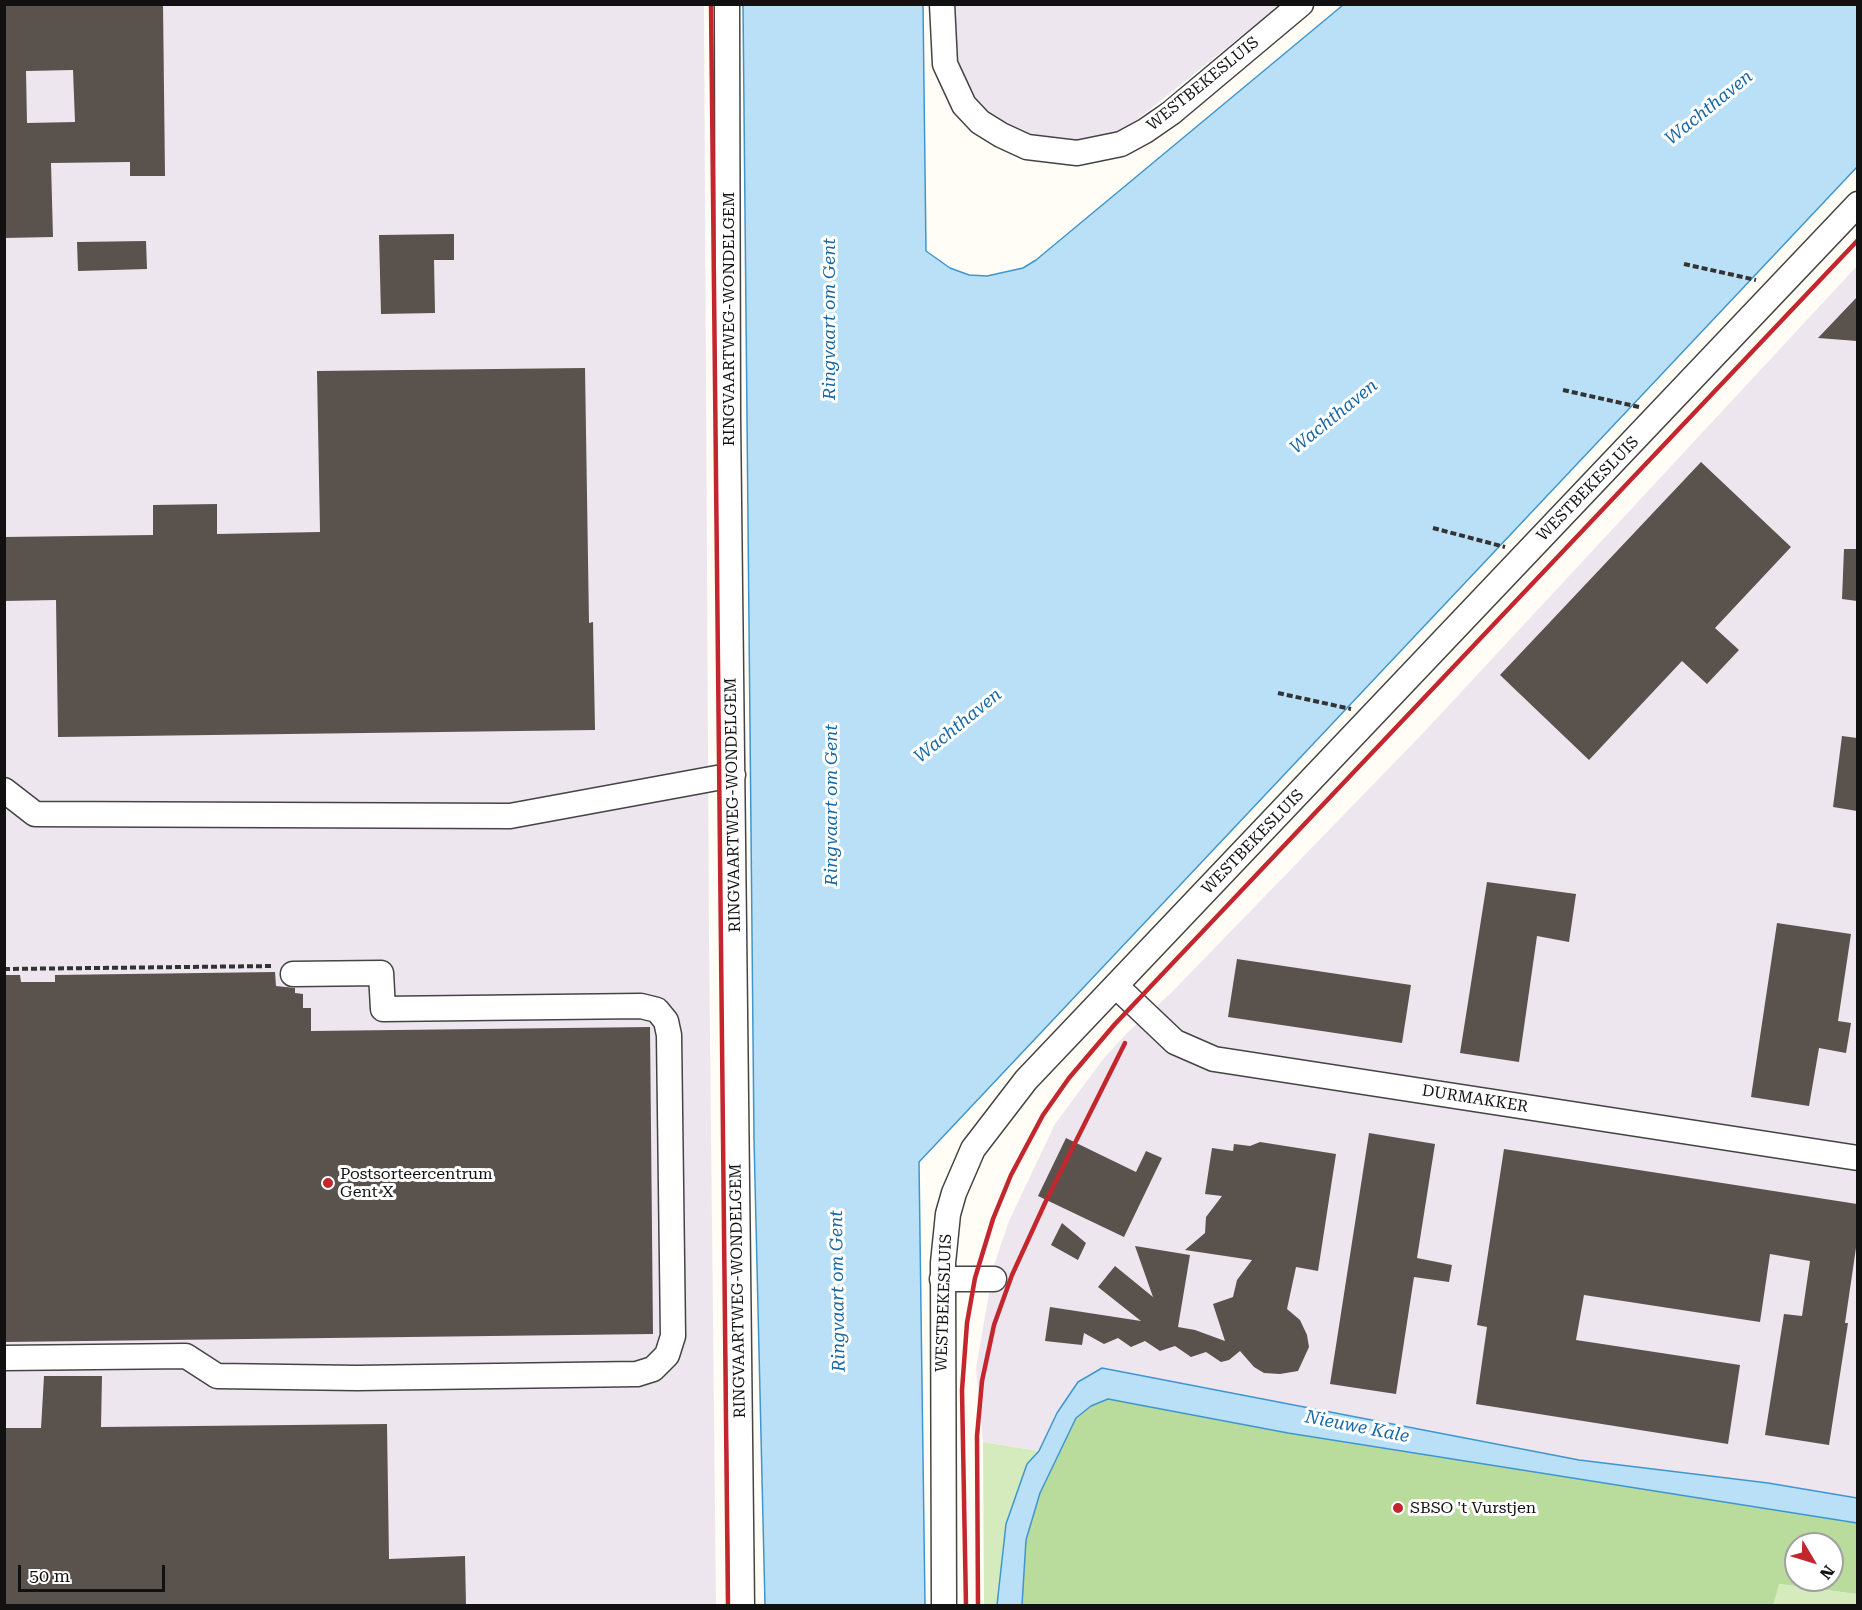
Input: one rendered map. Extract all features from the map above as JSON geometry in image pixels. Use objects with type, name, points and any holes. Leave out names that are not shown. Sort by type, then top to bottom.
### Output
[{"type":"street","name":"RINGVAARTWEG-WONDELGEM","points":[[727,4],[742,1605]]},
{"type":"street","name":"WESTBEKESLUIS","points":[[942,4],[945,64],[964,105],[980,122],[1027,147],[1077,153],[1121,144],[1145,131],[1171,113],[1301,4]]},
{"type":"street","name":"WESTBEKESLUIS","points":[[944,1605],[942,1279],[948,1214],[961,1173],[973,1149],[1012,1096],[1857,204]]},
{"type":"street","points":[[4,790],[35,814],[510,816],[733,775]]},
{"type":"street","points":[[4,1358],[186,1356],[217,1376],[357,1378],[637,1374],[653,1369],[668,1355],[673,1336],[669,1035],[666,1021],[657,1010],[641,1006],[383,1009],[381,973],[293,974]]},
{"type":"street","name":"DURMAKKER","points":[[1116,986],[1175,1042],[1214,1059],[1857,1158]]},
{"type":"street","points":[[942,1279],[994,1279]]},
{"type":"path","points":[[1684,264],[1766,282]]},
{"type":"path","points":[[1563,390],[1647,409]]},
{"type":"path","points":[[1433,528],[1514,549]]},
{"type":"path","points":[[1278,693],[1356,710]]},
{"type":"path","points":[[4,969],[275,966],[293,974]]},
{"type":"shaded area","points":[[5,5],[704,5],[709,939],[716,1605],[5,1606]]},
{"type":"shaded area","points":[[947,5],[1280,5],[1119,134],[1088,142],[1018,135],[973,104],[946,49]]},
{"type":"shaded area","points":[[1857,266],[1857,1498],[1768,1483],[1579,1460],[1102,1368],[1057,1413],[1039,1451],[983,1442],[976,1368],[994,1265],[1009,1221],[1055,1124],[1104,1058],[1127,1033],[1171,993],[1425,731]]},
{"type":"green space","name":"SBSO 't Vurstjen","points":[[1108,1399],[1288,1433],[1857,1523],[1857,1594],[1841,1592],[1844,1592],[1844,1532],[1784,1532],[1784,1585],[1779,1584],[1773,1605],[1022,1606],[1026,1540],[1040,1493],[1076,1417],[1091,1406]]},
{"type":"green space","points":[[983,1442],[1039,1451],[1027,1464],[1006,1524],[997,1605],[984,1605]]},
{"type":"green space","points":[[1778,1584],[1784,1585],[1784,1592],[1857,1594],[1857,1605],[1773,1605]]},
{"type":"water","points":[[743,5],[923,5],[926,251],[950,268],[969,275],[987,276],[1023,268],[1036,260],[1343,5],[1857,5],[1857,167],[919,1162],[925,1605],[765,1605],[754,1139]]},
{"type":"water","name":"Nieuwe Kale","points":[[1102,1368],[1579,1460],[1768,1483],[1857,1498],[1857,1523],[1288,1433],[1108,1399],[1091,1406],[1076,1418],[1040,1493],[1026,1540],[1022,1605],[997,1605],[1006,1524],[1027,1464],[1039,1451],[1057,1413],[1078,1382]]},
{"type":"building","points":[[4,4],[163,4],[165,176],[130,176],[130,162],[51,163],[53,237],[4,238]],"holes":[[[73,70],[75,122],[27,123],[26,71]]]},
{"type":"building","points":[[454,234],[454,260],[434,260],[435,313],[381,314],[379,235]]},
{"type":"building","points":[[146,241],[147,269],[78,271],[77,242]]},
{"type":"building","points":[[1857,297],[1857,341],[1818,338]]},
{"type":"building","points":[[585,368],[589,623],[593,622],[595,730],[58,737],[56,600],[4,601],[4,537],[153,535],[153,505],[217,504],[217,534],[320,532],[317,371]]},
{"type":"building","points":[[1701,462],[1791,547],[1715,628],[1739,650],[1707,684],[1682,661],[1589,760],[1500,675]]},
{"type":"building","points":[[1844,549],[1857,549],[1857,601],[1842,599]]},
{"type":"building","points":[[1842,736],[1857,738],[1857,811],[1833,807]]},
{"type":"building","points":[[1487,882],[1576,894],[1569,942],[1537,936],[1519,1062],[1460,1053]]},
{"type":"building","points":[[1777,923],[1851,934],[1838,1021],[1851,1023],[1846,1053],[1819,1048],[1809,1106],[1751,1097]]},
{"type":"building","points":[[1237,959],[1411,985],[1402,1043],[1228,1017]]},
{"type":"building","name":"Postsorteercentrum Gent X","points":[[275,972],[276,986],[295,988],[295,993],[303,994],[303,1008],[311,1008],[311,1031],[650,1027],[653,1334],[4,1342],[4,975],[20,975],[21,982],[55,982],[55,975]]},
{"type":"building","points":[[1369,1133],[1435,1144],[1417,1258],[1452,1265],[1449,1282],[1414,1277],[1396,1394],[1330,1384]]},
{"type":"building","points":[[1066,1138],[1136,1172],[1146,1151],[1162,1158],[1124,1237],[1038,1196]]},
{"type":"building","points":[[1260,1142],[1336,1154],[1318,1271],[1296,1267],[1287,1309],[1300,1320],[1307,1335],[1309,1347],[1298,1371],[1280,1374],[1264,1373],[1254,1367],[1240,1351],[1229,1360],[1221,1362],[1206,1352],[1191,1357],[1175,1346],[1160,1351],[1145,1341],[1131,1347],[1118,1338],[1104,1344],[1084,1333],[1082,1345],[1045,1341],[1050,1307],[1141,1321],[1098,1287],[1115,1266],[1153,1297],[1135,1246],[1190,1255],[1178,1327],[1195,1330],[1225,1341],[1213,1304],[1233,1297],[1237,1280],[1252,1260],[1185,1250],[1205,1233],[1206,1217],[1222,1196],[1205,1194],[1212,1148],[1233,1151],[1234,1144],[1250,1146]]},
{"type":"building","points":[[1504,1149],[1857,1204],[1857,1241],[1845,1323],[1848,1323],[1829,1445],[1765,1435],[1784,1314],[1802,1316],[1810,1261],[1770,1254],[1760,1322],[1584,1295],[1576,1340],[1740,1365],[1728,1444],[1476,1404],[1487,1327],[1477,1325]]},
{"type":"building","points":[[1062,1223],[1086,1243],[1078,1260],[1051,1245]]},
{"type":"building","points":[[44,1376],[102,1376],[101,1427],[387,1424],[389,1559],[465,1556],[466,1605],[4,1605],[4,1428],[41,1428]]},
{"type":"railway","points":[[711,4],[728,1606]]},
{"type":"railway","points":[[966,1606],[962,1390],[967,1323],[975,1278],[993,1219],[1011,1175],[1043,1115],[1069,1078],[1115,1024],[1858,240]]},
{"type":"railway","points":[[978,1606],[977,1436],[982,1381],[994,1325],[1012,1275],[1045,1203],[1125,1043]]},
{"type":"place","name":"Postsorteercentrum Gent X","points":[[328,1183]]},
{"type":"place","name":"SBSO 't Vurstjen","points":[[1398,1508]]},
{"type":"water label","name":"Wachthaven","points":[[1709,108]]},
{"type":"water label","name":"Ringvaart om Gent","points":[[830,319]]},
{"type":"water label","name":"Wachthaven","points":[[1334,417]]},
{"type":"water label","name":"Wachthaven","points":[[958,726]]},
{"type":"water label","name":"Ringvaart om Gent","points":[[832,805]]},
{"type":"water label","name":"Ringvaart om Gent","points":[[838,1291]]}]
